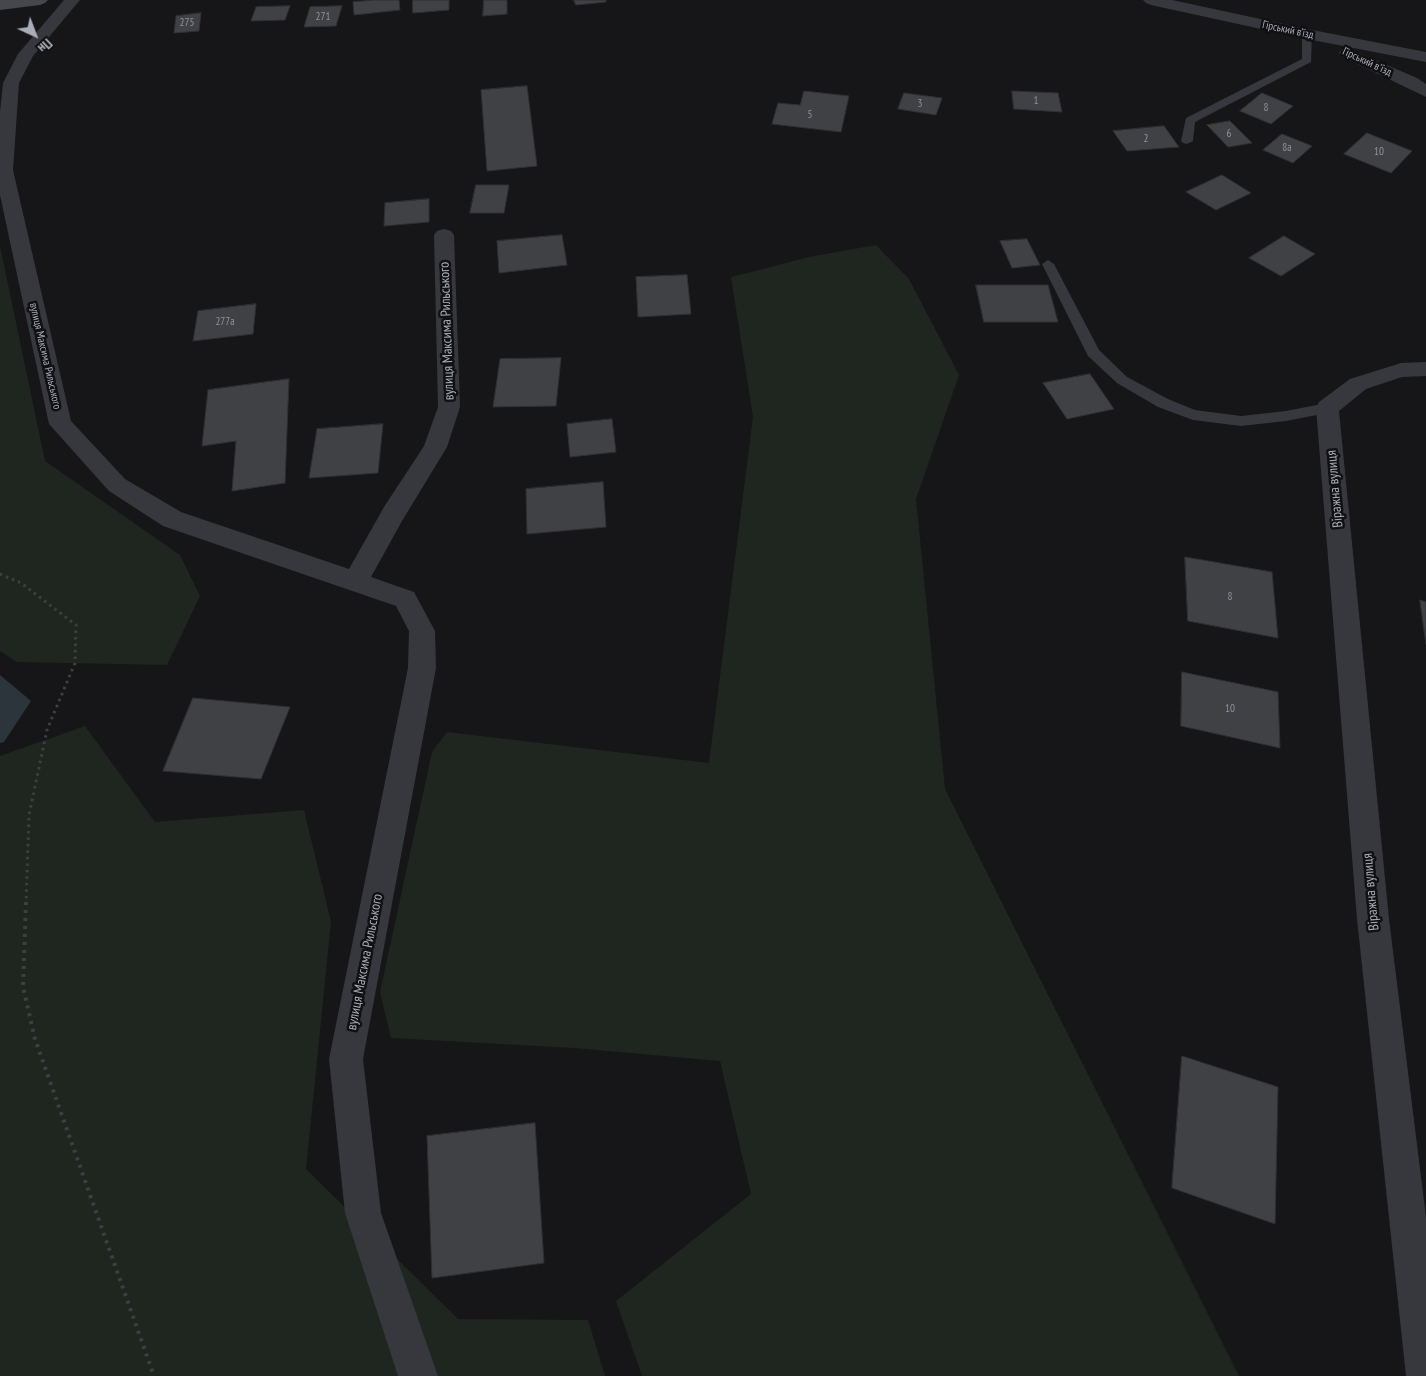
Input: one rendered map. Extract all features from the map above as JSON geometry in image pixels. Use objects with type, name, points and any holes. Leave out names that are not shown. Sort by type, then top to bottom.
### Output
[{"type":"main road","points":[[0,5],[40,0]]},
{"type":"street","name":"вулиця Максима Рильського","points":[[72,0],[26,54],[11,83],[4,170],[60,424],[117,485],[172,519],[405,599],[422,631],[422,668],[346,1059],[363,1213],[418,1376]]},
{"type":"street","name":"Гірський в’їзд","points":[[1151,0],[1307,34],[1426,57]]},
{"type":"street","name":"Гірський в'їзд","points":[[1307,34],[1411,82],[1426,92]]},
{"type":"street","name":"вулиця Максима Рильського","points":[[355,582],[393,514],[435,447],[450,407],[444,235]]},
{"type":"street","points":[[1328,408],[1358,384],[1400,370],[1426,369]]},
{"type":"street","name":"Віражна вулиця","points":[[1328,408],[1374,918],[1426,1376]]},
{"type":"lane","points":[[1187,142],[1190,120],[1307,60],[1307,34]]},
{"type":"lane","points":[[1048,264],[1093,353],[1122,380],[1163,403],[1193,415],[1241,421],[1286,416],[1328,408]]},
{"type":"path","points":[[0,574],[21,583],[76,624],[75,663],[47,730],[29,815],[23,987],[35,1039],[154,1376]]},
{"type":"shaded area","points":[[876,245],[909,279],[959,375],[916,499],[945,789],[1239,1376],[642,1376],[616,1301],[751,1194],[720,1061],[574,1048],[391,1038],[380,992],[432,752],[447,732],[709,763],[753,417],[731,277],[809,257]]},
{"type":"shaded area","points":[[0,246],[45,461],[180,555],[200,596],[167,665],[17,662],[0,651]]},
{"type":"shaded area","points":[[0,675],[31,701],[4,742],[0,743]]},
{"type":"shaded area","points":[[85,726],[155,822],[304,810],[331,922],[306,1169],[458,1319],[588,1320],[605,1376],[0,1376],[0,756]]},
{"type":"building","points":[[399,0],[400,10],[354,15],[353,2]]},
{"type":"building","points":[[413,0],[449,0],[449,10],[413,13]]},
{"type":"building","points":[[484,0],[507,0],[507,14],[483,16]]},
{"type":"building","points":[[574,0],[606,0],[606,2],[576,5]]},
{"type":"building","points":[[290,6],[285,20],[251,21],[256,7]]},
{"type":"building","points":[[342,6],[336,26],[304,27],[310,7]]},
{"type":"building","points":[[201,13],[199,31],[174,33],[176,16]]},
{"type":"building","points":[[527,86],[537,166],[487,171],[481,90]]},
{"type":"building","points":[[804,91],[849,96],[841,132],[772,124],[778,103],[800,105]]},
{"type":"building","points":[[1012,91],[1058,93],[1062,112],[1014,109]]},
{"type":"building","points":[[904,93],[942,98],[936,115],[898,109]]},
{"type":"building","points":[[1262,93],[1293,106],[1271,124],[1240,111]]},
{"type":"building","points":[[1230,121],[1252,143],[1228,147],[1207,125]]},
{"type":"building","points":[[1164,126],[1179,147],[1127,151],[1113,131]]},
{"type":"building","points":[[1367,133],[1412,151],[1391,173],[1344,154]]},
{"type":"building","points":[[1282,134],[1312,146],[1293,163],[1263,150]]},
{"type":"building","points":[[1222,175],[1251,193],[1216,210],[1186,192]]},
{"type":"building","points":[[476,185],[509,185],[504,213],[470,213]]},
{"type":"building","points":[[429,199],[429,222],[384,226],[385,203]]},
{"type":"building","points":[[562,235],[567,265],[499,273],[497,241]]},
{"type":"building","points":[[1284,236],[1315,254],[1281,276],[1249,258]]},
{"type":"building","points":[[1027,239],[1040,265],[1012,268],[1000,241]]},
{"type":"building","points":[[687,275],[691,314],[638,317],[636,277]]},
{"type":"building","points":[[976,285],[1048,285],[1058,322],[984,322]]},
{"type":"building","points":[[256,304],[253,334],[193,341],[198,311]]},
{"type":"building","points":[[561,358],[556,406],[493,407],[500,359]]},
{"type":"building","points":[[1090,374],[1114,409],[1067,419],[1043,383]]},
{"type":"building","points":[[289,379],[285,483],[232,491],[236,441],[202,446],[208,390]]},
{"type":"building","points":[[612,419],[616,452],[570,457],[567,424]]},
{"type":"building","points":[[383,424],[378,473],[309,478],[317,429]]},
{"type":"building","points":[[603,482],[606,527],[527,534],[526,489]]},
{"type":"building","points":[[1185,557],[1272,572],[1278,638],[1188,621]]},
{"type":"building","points":[[1420,600],[1426,602],[1426,644]]},
{"type":"building","points":[[1182,672],[1278,692],[1280,748],[1181,726]]},
{"type":"building","points":[[193,698],[290,707],[261,779],[163,771]]},
{"type":"building","points":[[1182,1056],[1278,1087],[1275,1224],[1172,1188]]},
{"type":"building","points":[[535,1123],[544,1263],[432,1278],[427,1136]]}]
